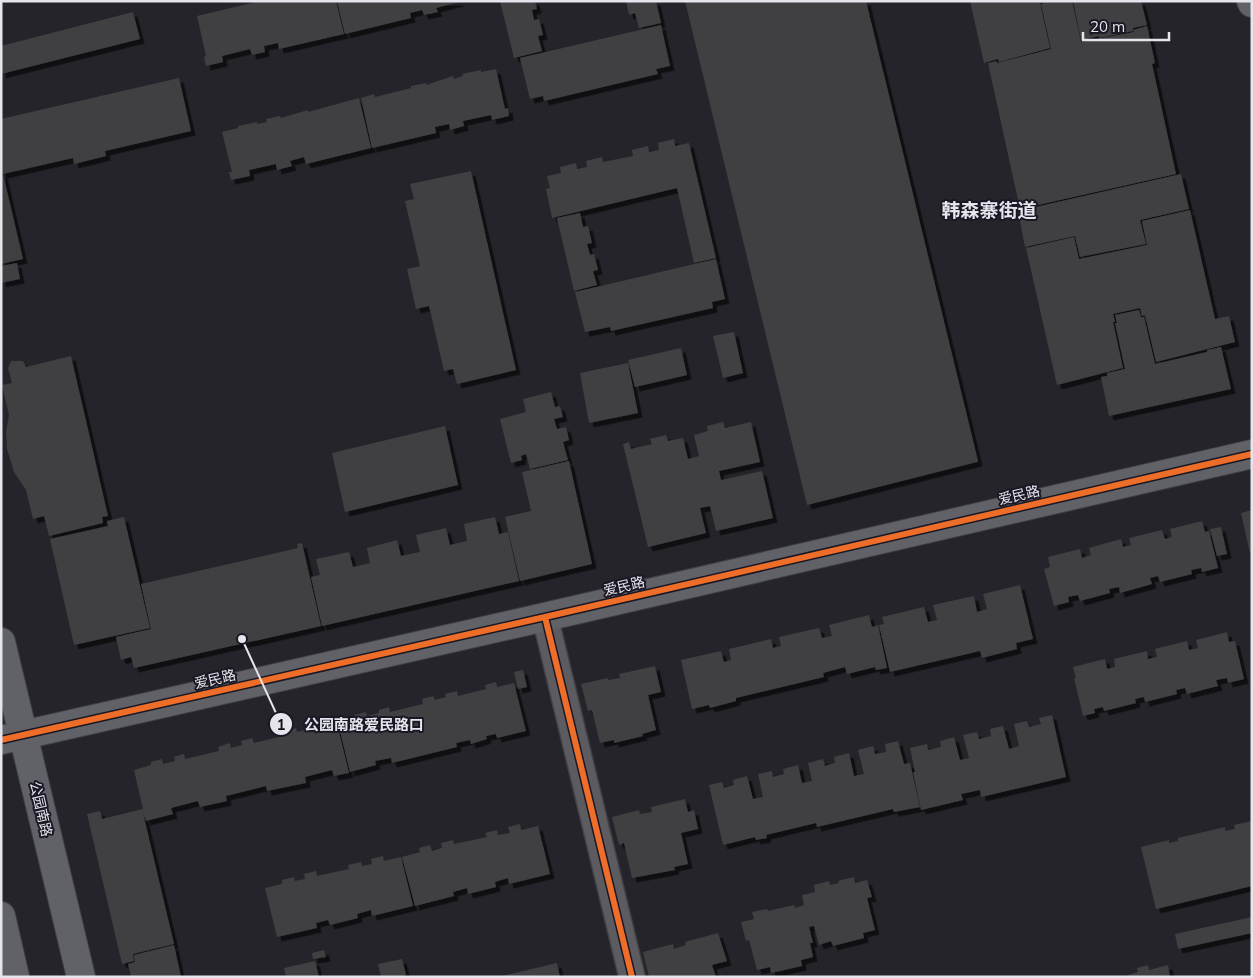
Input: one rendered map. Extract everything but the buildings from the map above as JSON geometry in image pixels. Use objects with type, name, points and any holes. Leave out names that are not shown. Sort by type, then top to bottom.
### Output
[{"type":"street","name":"爱民路","points":[[12,737],[545,617],[1252,454]]},
{"type":"street","points":[[545,617],[632,977]]},
{"type":"street","name":"公园南路","points":[[1,642],[12,737],[80,977]]},
{"type":"street","points":[[1,916],[15,977]]},
{"type":"cycle path","points":[[1,740],[1252,454]]},
{"type":"cycle path","points":[[545,617],[632,977]]},
{"type":"place","name":"公园南路爱民路口","points":[[242,639]]},
{"type":"district","name":"韩森寨街道","points":[[989,210]]}]
